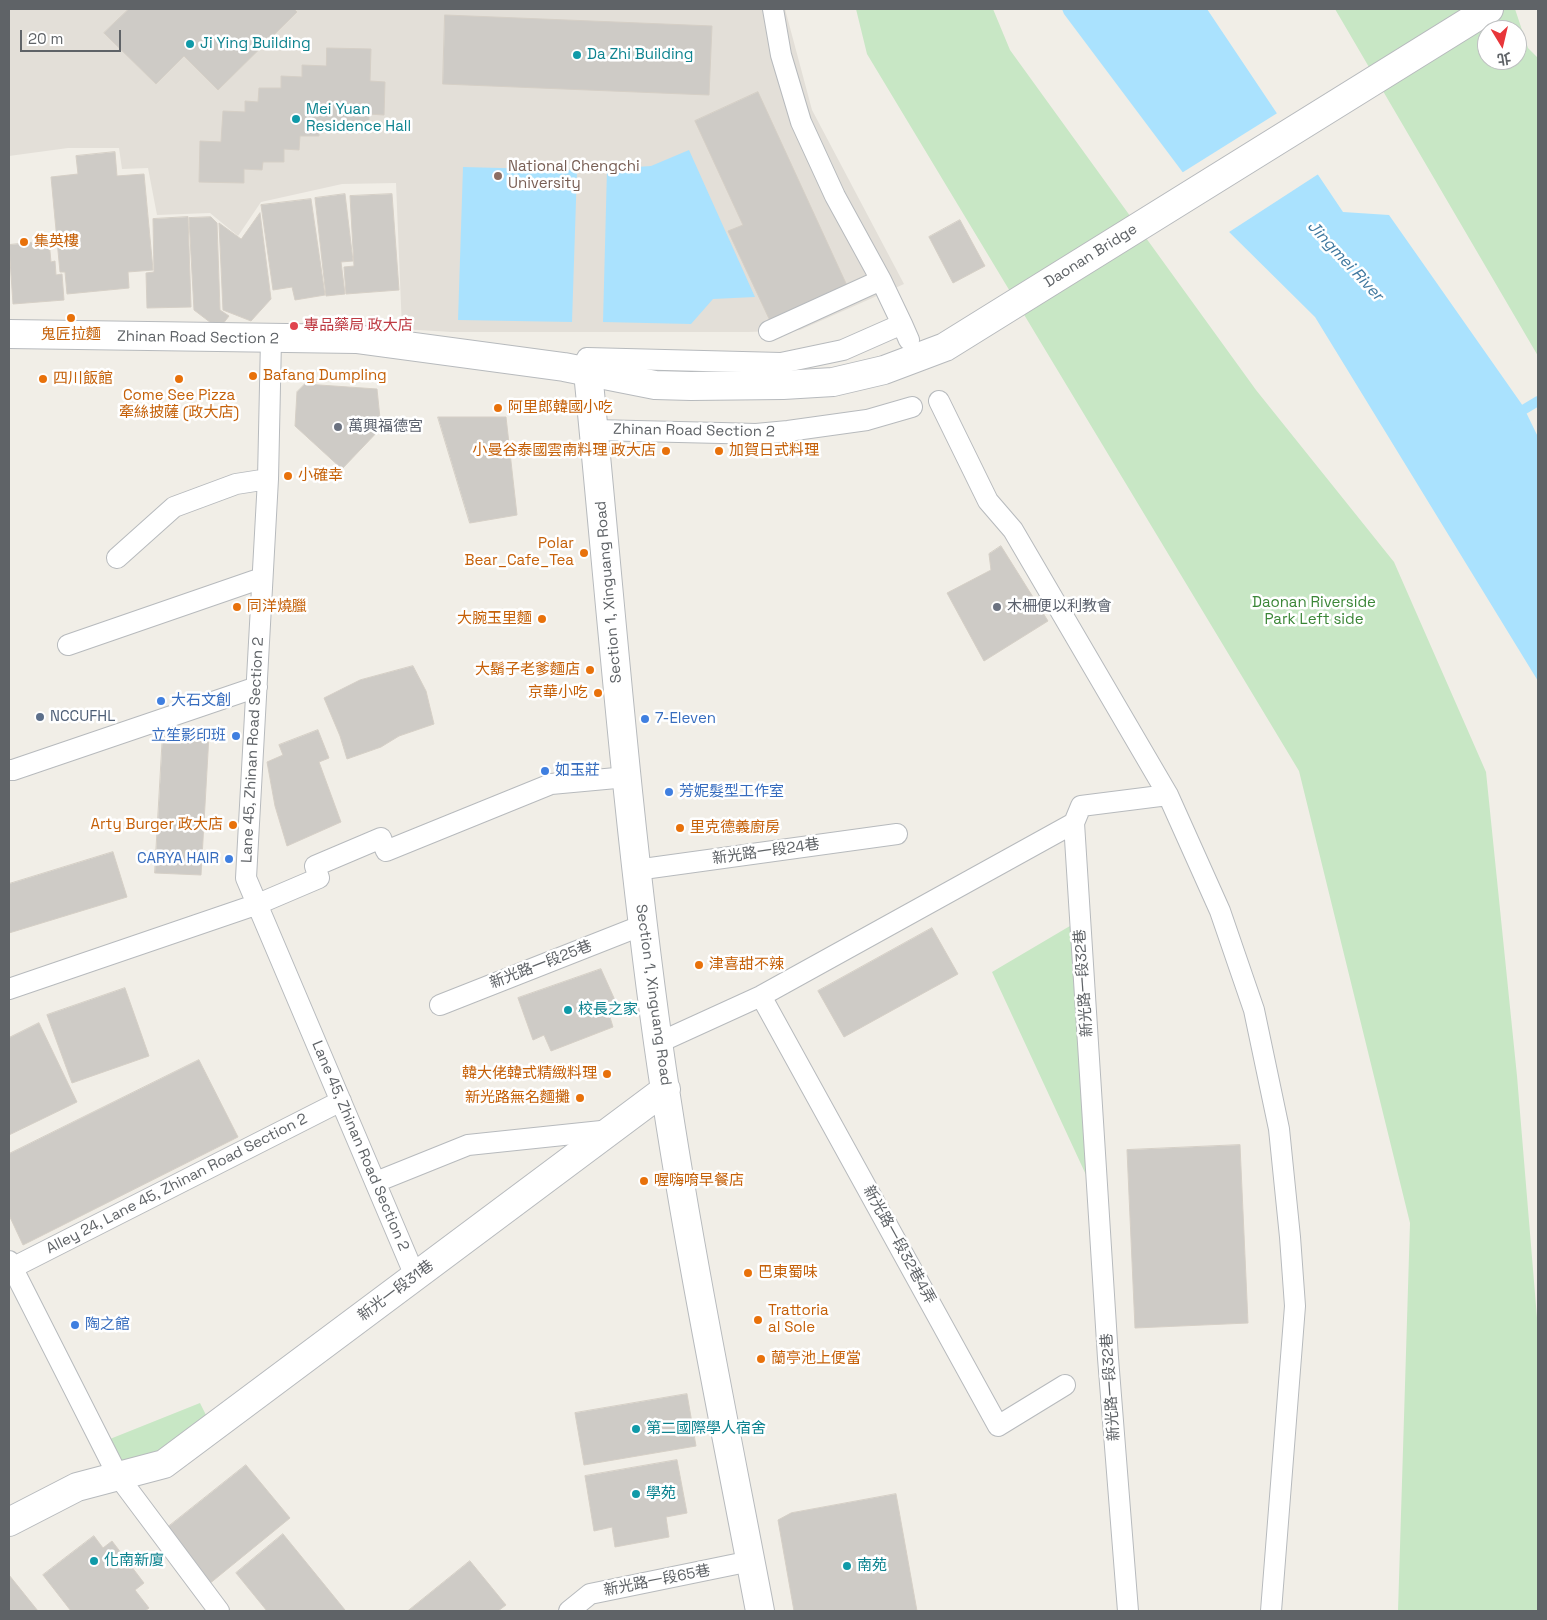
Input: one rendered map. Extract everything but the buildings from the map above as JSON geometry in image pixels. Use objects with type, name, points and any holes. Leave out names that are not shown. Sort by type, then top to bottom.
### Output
[{"type":"street","name":"Daonan Bridge","points":[[655,385],[783,385],[833,382],[884,370],[945,347],[1489,9]]},
{"type":"street","name":"Zhinan Road Section 2","points":[[9,334],[356,339],[564,367],[655,385]]},
{"type":"street","name":"Section 1, Xinguang Road","points":[[588,372],[636,870],[658,1043],[699,1293],[760,1611]]},
{"type":"street","name":"新光一段31巷","points":[[9,1522],[77,1487],[164,1464],[666,1089]]},
{"type":"lane","points":[[588,372],[587,358],[781,363],[843,350],[906,332],[881,280],[835,196],[801,122],[781,55],[772,9]]},
{"type":"lane","points":[[769,331],[881,280]]},
{"type":"lane","name":"Lane 45, Zhinan Road Section 2","points":[[271,339],[268,480],[246,878],[415,1276]]},
{"type":"lane","points":[[939,401],[988,501],[1013,530],[1168,795],[1220,911],[1254,1010],[1279,1129],[1295,1306],[1271,1611]]},
{"type":"lane","name":"Zhinan Road Section 2","points":[[594,430],[764,433],[867,420],[912,407]]},
{"type":"lane","points":[[117,558],[174,507],[236,484],[268,480]]},
{"type":"lane","points":[[68,645],[262,578]]},
{"type":"lane","points":[[9,770],[23,767],[257,687]]},
{"type":"lane","points":[[9,989],[258,904],[319,878],[315,866],[381,838],[386,851],[551,784],[627,777]]},
{"type":"lane","points":[[658,1043],[761,996],[1074,823],[1081,806],[1168,795]]},
{"type":"lane","name":"新光路一段32巷","points":[[1074,823],[1108,1358],[1128,1611]]},
{"type":"lane","name":"新光路一段24巷","points":[[636,870],[897,834]]},
{"type":"lane","name":"新光路一段25巷","points":[[440,1005],[643,925]]},
{"type":"lane","name":"新光路一段32巷4弄","points":[[761,996],[998,1426],[1065,1385]]},
{"type":"lane","name":"Alley 24, Lane 45, Zhinan Road Section 2","points":[[11,1264],[341,1101]]},
{"type":"lane","points":[[376,1182],[468,1145],[611,1130]]},
{"type":"lane","points":[[11,1264],[118,1476],[219,1611]]},
{"type":"lane","name":"新光路一段65巷","points":[[569,1611],[590,1594],[751,1562]]},
{"type":"shaded area","name":"National Chengchi University","points":[[9,9],[785,9],[812,110],[904,284],[800,330],[748,332],[451,332],[402,329],[396,183],[342,184],[261,202],[238,236],[210,213],[157,215],[148,168],[122,169],[119,148],[68,148],[9,156]]},
{"type":"green space","name":"Daonan Riverside Park Left side","points":[[856,9],[993,9],[1010,50],[1256,390],[1394,562],[1486,772],[1517,1076],[1538,1330],[1538,1611],[1398,1611],[1410,1223],[1299,771],[867,54]]},
{"type":"green space","points":[[1335,9],[1515,9],[1519,20],[1477,20],[1477,70],[1527,70],[1527,45],[1538,58],[1538,356]]},
{"type":"green space","points":[[1075,923],[1087,1177],[992,972]]},
{"type":"green space","points":[[200,1403],[207,1417],[161,1455],[121,1465],[110,1439]]},
{"type":"water","name":"Jingmei River","points":[[1062,9],[1207,9],[1343,212],[1389,215],[1523,406],[1538,437],[1538,681],[1315,317],[1223,226]]},
{"type":"water","points":[[689,150],[755,297],[713,299],[691,324],[603,322],[607,169],[651,166]]},
{"type":"water","points":[[463,167],[577,170],[572,322],[458,320]]},
{"type":"pier","points":[[1279,112],[1320,173],[1226,234],[1180,174]]},
{"type":"waterway","points":[[1513,416],[1538,401]]},
{"type":"place","name":"Ji Ying Building","points":[[190,44]]},
{"type":"place","name":"Da Zhi Building","points":[[577,55]]},
{"type":"place","name":"Mei Yuan Residence Hall","points":[[296,119]]},
{"type":"place","name":"National Chengchi University","points":[[498,176]]},
{"type":"place","name":"集英樓","points":[[24,242]]},
{"type":"place","name":"鬼匠拉麵","points":[[71,318]]},
{"type":"place","name":"專品藥局 政大店","points":[[294,326]]},
{"type":"place","name":"Bafang Dumpling","points":[[253,376]]},
{"type":"place","name":"四川飯館","points":[[43,379]]},
{"type":"place","name":"Come See Pizza 牽絲披薩 (政大店)","points":[[179,379]]},
{"type":"place","name":"阿里郎韓國小吃","points":[[498,408]]},
{"type":"place","name":"萬興福德宮","points":[[338,427]]},
{"type":"place","name":"小曼谷泰國雲南料理 政大店","points":[[666,451]]},
{"type":"place","name":"加賀日式料理","points":[[719,451]]},
{"type":"place","name":"小確幸","points":[[288,476]]},
{"type":"place","name":"Polar Bear_Cafe_Tea","points":[[584,553]]},
{"type":"place","name":"同洋燒臘","points":[[237,607]]},
{"type":"place","name":"木柵便以利教會","points":[[997,607]]},
{"type":"place","name":"大腕玉里麵","points":[[542,619]]},
{"type":"place","name":"大鬍子老爹麵店","points":[[590,670]]},
{"type":"place","name":"京華小吃","points":[[598,693]]},
{"type":"place","name":"大石文創","points":[[161,701]]},
{"type":"place","name":"NCCUFHL","points":[[40,717]]},
{"type":"place","name":"7-Eleven","points":[[645,719]]},
{"type":"place","name":"立笙影印班","points":[[236,736]]},
{"type":"place","name":"如玉莊","points":[[545,771]]},
{"type":"place","name":"芳妮髮型工作室","points":[[669,792]]},
{"type":"place","name":"Arty Burger 政大店","points":[[233,825]]},
{"type":"place","name":"里克德義廚房","points":[[680,828]]},
{"type":"place","name":"CARYA HAIR","points":[[229,859]]},
{"type":"place","name":"津喜甜不辣","points":[[699,965]]},
{"type":"place","name":"校長之家","points":[[568,1010]]},
{"type":"place","name":"韓大佬韓式精緻料理","points":[[607,1074]]},
{"type":"place","name":"新光路無名麵攤","points":[[580,1098]]},
{"type":"place","name":"喔嗨唷早餐店","points":[[644,1181]]},
{"type":"place","name":"巴東蜀味","points":[[748,1273]]},
{"type":"place","name":"Trattoria al Sole","points":[[758,1320]]},
{"type":"place","name":"陶之館","points":[[75,1325]]},
{"type":"place","name":"蘭亭池上便當","points":[[761,1359]]},
{"type":"place","name":"第二國際學人宿舍","points":[[636,1429]]},
{"type":"place","name":"學苑","points":[[636,1494]]},
{"type":"place","name":"化南新廈","points":[[94,1561]]},
{"type":"place","name":"南苑","points":[[847,1566]]}]
